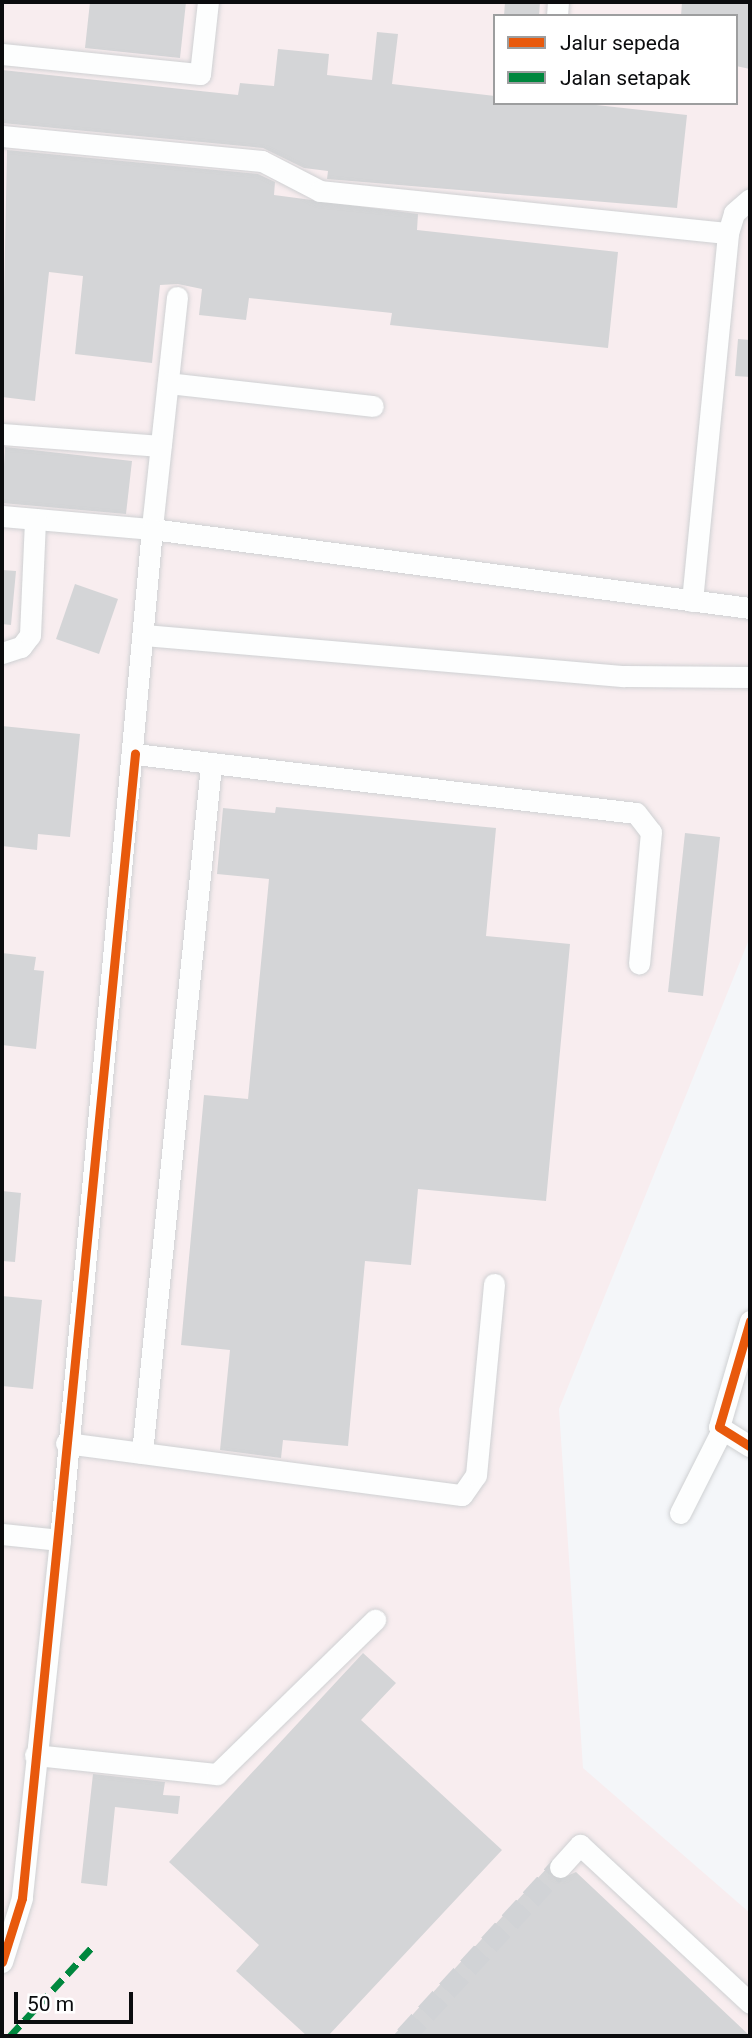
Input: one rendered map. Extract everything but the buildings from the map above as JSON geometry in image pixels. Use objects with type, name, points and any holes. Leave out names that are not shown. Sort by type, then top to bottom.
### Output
[{"type":"street","points":[[2,54],[200,74],[208,2]]},
{"type":"street","points":[[2,136],[262,161],[320,191],[728,233]]},
{"type":"street","points":[[692,601],[728,233],[734,213],[750,199]]},
{"type":"street","points":[[2,1962],[22,1898],[34,1755],[60,1540],[66,1443],[135,754],[152,529],[177,297]]},
{"type":"street","points":[[168,383],[373,406]]},
{"type":"street","points":[[2,434],[161,446]]},
{"type":"street","points":[[2,516],[152,529],[750,608]]},
{"type":"street","points":[[2,653],[21,647],[30,635],[35,519]]},
{"type":"street","points":[[144,635],[624,676],[750,677]]},
{"type":"street","points":[[135,754],[636,813],[651,832],[639,963]]},
{"type":"street","points":[[142,1453],[211,765]]},
{"type":"street","points":[[66,1443],[461,1494],[476,1475],[494,1284]]},
{"type":"street","points":[[680,1513],[721,1432],[719,1419],[750,1321]]},
{"type":"street","points":[[721,1432],[750,1446]]},
{"type":"street","points":[[2,1534],[60,1540]]},
{"type":"street","points":[[34,1755],[217,1774],[375,1620]]},
{"type":"street","points":[[560,1867],[580,1845],[750,2003]]},
{"type":"shaded area","points":[[2,2],[750,2],[750,937],[559,1409],[583,1768],[750,1913],[750,2036],[2,2036]]},
{"type":"tunnel","points":[[405,2036],[560,1867]]},
{"type":"marked path","points":[[10,2036],[93,1946]]},
{"type":"cycle path","points":[[2,1962],[22,1898],[135,754]]},
{"type":"cycle path","points":[[750,1321],[719,1427],[750,1446]]}]
